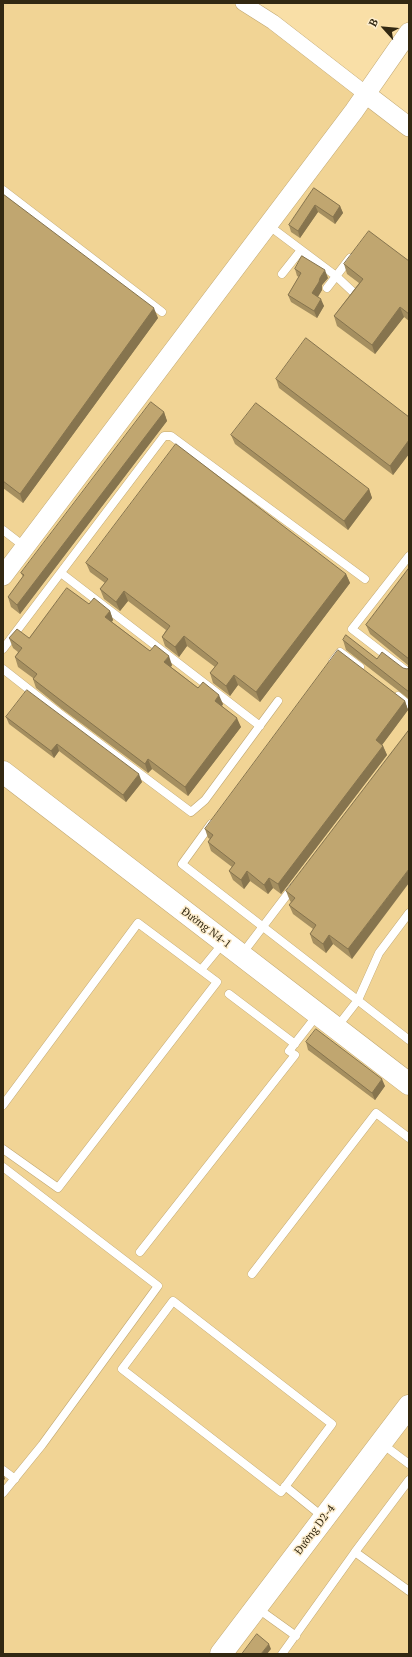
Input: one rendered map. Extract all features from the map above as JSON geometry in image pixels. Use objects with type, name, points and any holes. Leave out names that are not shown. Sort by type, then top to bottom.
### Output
[{"type":"main road","name":"Đường N4-1","points":[[3,772],[409,1084]]},
{"type":"main road","name":"Đường D2-4","points":[[221,1654],[409,1406]]},
{"type":"street","points":[[243,3],[273,22],[409,127]]},
{"type":"street","points":[[3,576],[366,94],[409,32]]},
{"type":"lane","points":[[3,190],[162,312]]},
{"type":"lane","points":[[268,225],[336,276],[353,292]]},
{"type":"lane","points":[[282,274],[301,250]]},
{"type":"lane","points":[[327,288],[354,253]]},
{"type":"lane","points":[[3,649],[164,436],[171,436],[366,579]]},
{"type":"lane","points":[[3,530],[25,547]]},
{"type":"lane","points":[[409,556],[352,629],[409,673]]},
{"type":"lane","points":[[60,574],[260,726]]},
{"type":"lane","points":[[326,670],[340,652],[365,671]]},
{"type":"lane","points":[[3,669],[58,713],[191,812],[205,800],[278,702]]},
{"type":"lane","points":[[390,690],[409,705]]},
{"type":"lane","points":[[214,820],[182,864],[409,1040]]},
{"type":"lane","points":[[241,955],[301,877]]},
{"type":"lane","points":[[336,1028],[358,1000],[378,953],[409,912]]},
{"type":"lane","points":[[3,1105],[138,924],[217,982],[58,1188],[3,1148]]},
{"type":"lane","points":[[201,970],[224,942]]},
{"type":"lane","points":[[229,994],[295,1044]]},
{"type":"lane","points":[[140,1252],[295,1055],[289,1051],[318,1014]]},
{"type":"lane","points":[[252,1274],[376,1113],[409,1138]]},
{"type":"lane","points":[[3,1167],[158,1286],[42,1445],[3,1493]]},
{"type":"lane","points":[[173,1301],[332,1424],[285,1486],[281,1492],[122,1369],[173,1301]]},
{"type":"lane","points":[[380,1443],[409,1464]]},
{"type":"lane","points":[[3,1470],[15,1479]]},
{"type":"lane","points":[[282,1654],[409,1480]]},
{"type":"lane","points":[[285,1486],[324,1517]]},
{"type":"lane","points":[[355,1552],[409,1592]]},
{"type":"lane","points":[[256,1608],[296,1636]]},
{"type":"shaded area","points":[[3,3],[238,3],[409,129],[409,1654],[3,1654]]},
{"type":"building","points":[[314,188],[340,206],[333,217],[315,205],[298,231],[289,225]]},
{"type":"building","points":[[3,194],[154,308],[20,494],[3,481]]},
{"type":"building","points":[[369,231],[409,261],[409,314],[400,307],[372,345],[334,316],[363,279],[344,264]]},
{"type":"building","points":[[302,256],[325,270],[312,293],[321,299],[314,311],[288,295],[301,273],[295,269]]},
{"type":"building","points":[[306,338],[409,417],[409,440],[390,466],[276,379]]},
{"type":"building","points":[[151,402],[164,412],[17,605],[8,597],[24,575],[21,573]]},
{"type":"building","points":[[256,403],[369,489],[344,521],[231,435]]},
{"type":"building","points":[[176,444],[346,574],[256,692],[234,675],[226,686],[210,673],[218,663],[184,636],[175,647],[162,637],[170,626],[124,591],[116,602],[100,589],[108,579],[86,563]]},
{"type":"building","points":[[409,568],[409,659],[366,625]]},
{"type":"building","points":[[67,588],[89,604],[94,598],[110,611],[105,617],[150,651],[155,645],[169,656],[164,662],[198,688],[203,682],[219,695],[215,701],[237,718],[185,787],[148,759],[145,764],[59,699],[33,679],[37,674],[15,657],[22,648],[9,638],[17,629],[29,638]]},
{"type":"building","points":[[346,635],[377,659],[382,652],[403,668],[409,668],[409,692],[343,640]]},
{"type":"building","points":[[338,650],[405,701],[376,740],[383,746],[278,884],[269,878],[264,885],[247,871],[241,880],[229,871],[235,863],[208,842],[213,835],[205,829]]},
{"type":"building","points":[[27,690],[139,774],[123,795],[57,744],[51,751],[6,717]]},
{"type":"building","points":[[409,730],[409,869],[348,949],[329,935],[323,944],[310,934],[316,925],[289,905],[295,898],[286,891]]},
{"type":"building","points":[[316,1029],[382,1079],[372,1093],[306,1042]]},
{"type":"building","points":[[257,1634],[269,1644],[261,1654],[242,1654]]}]
